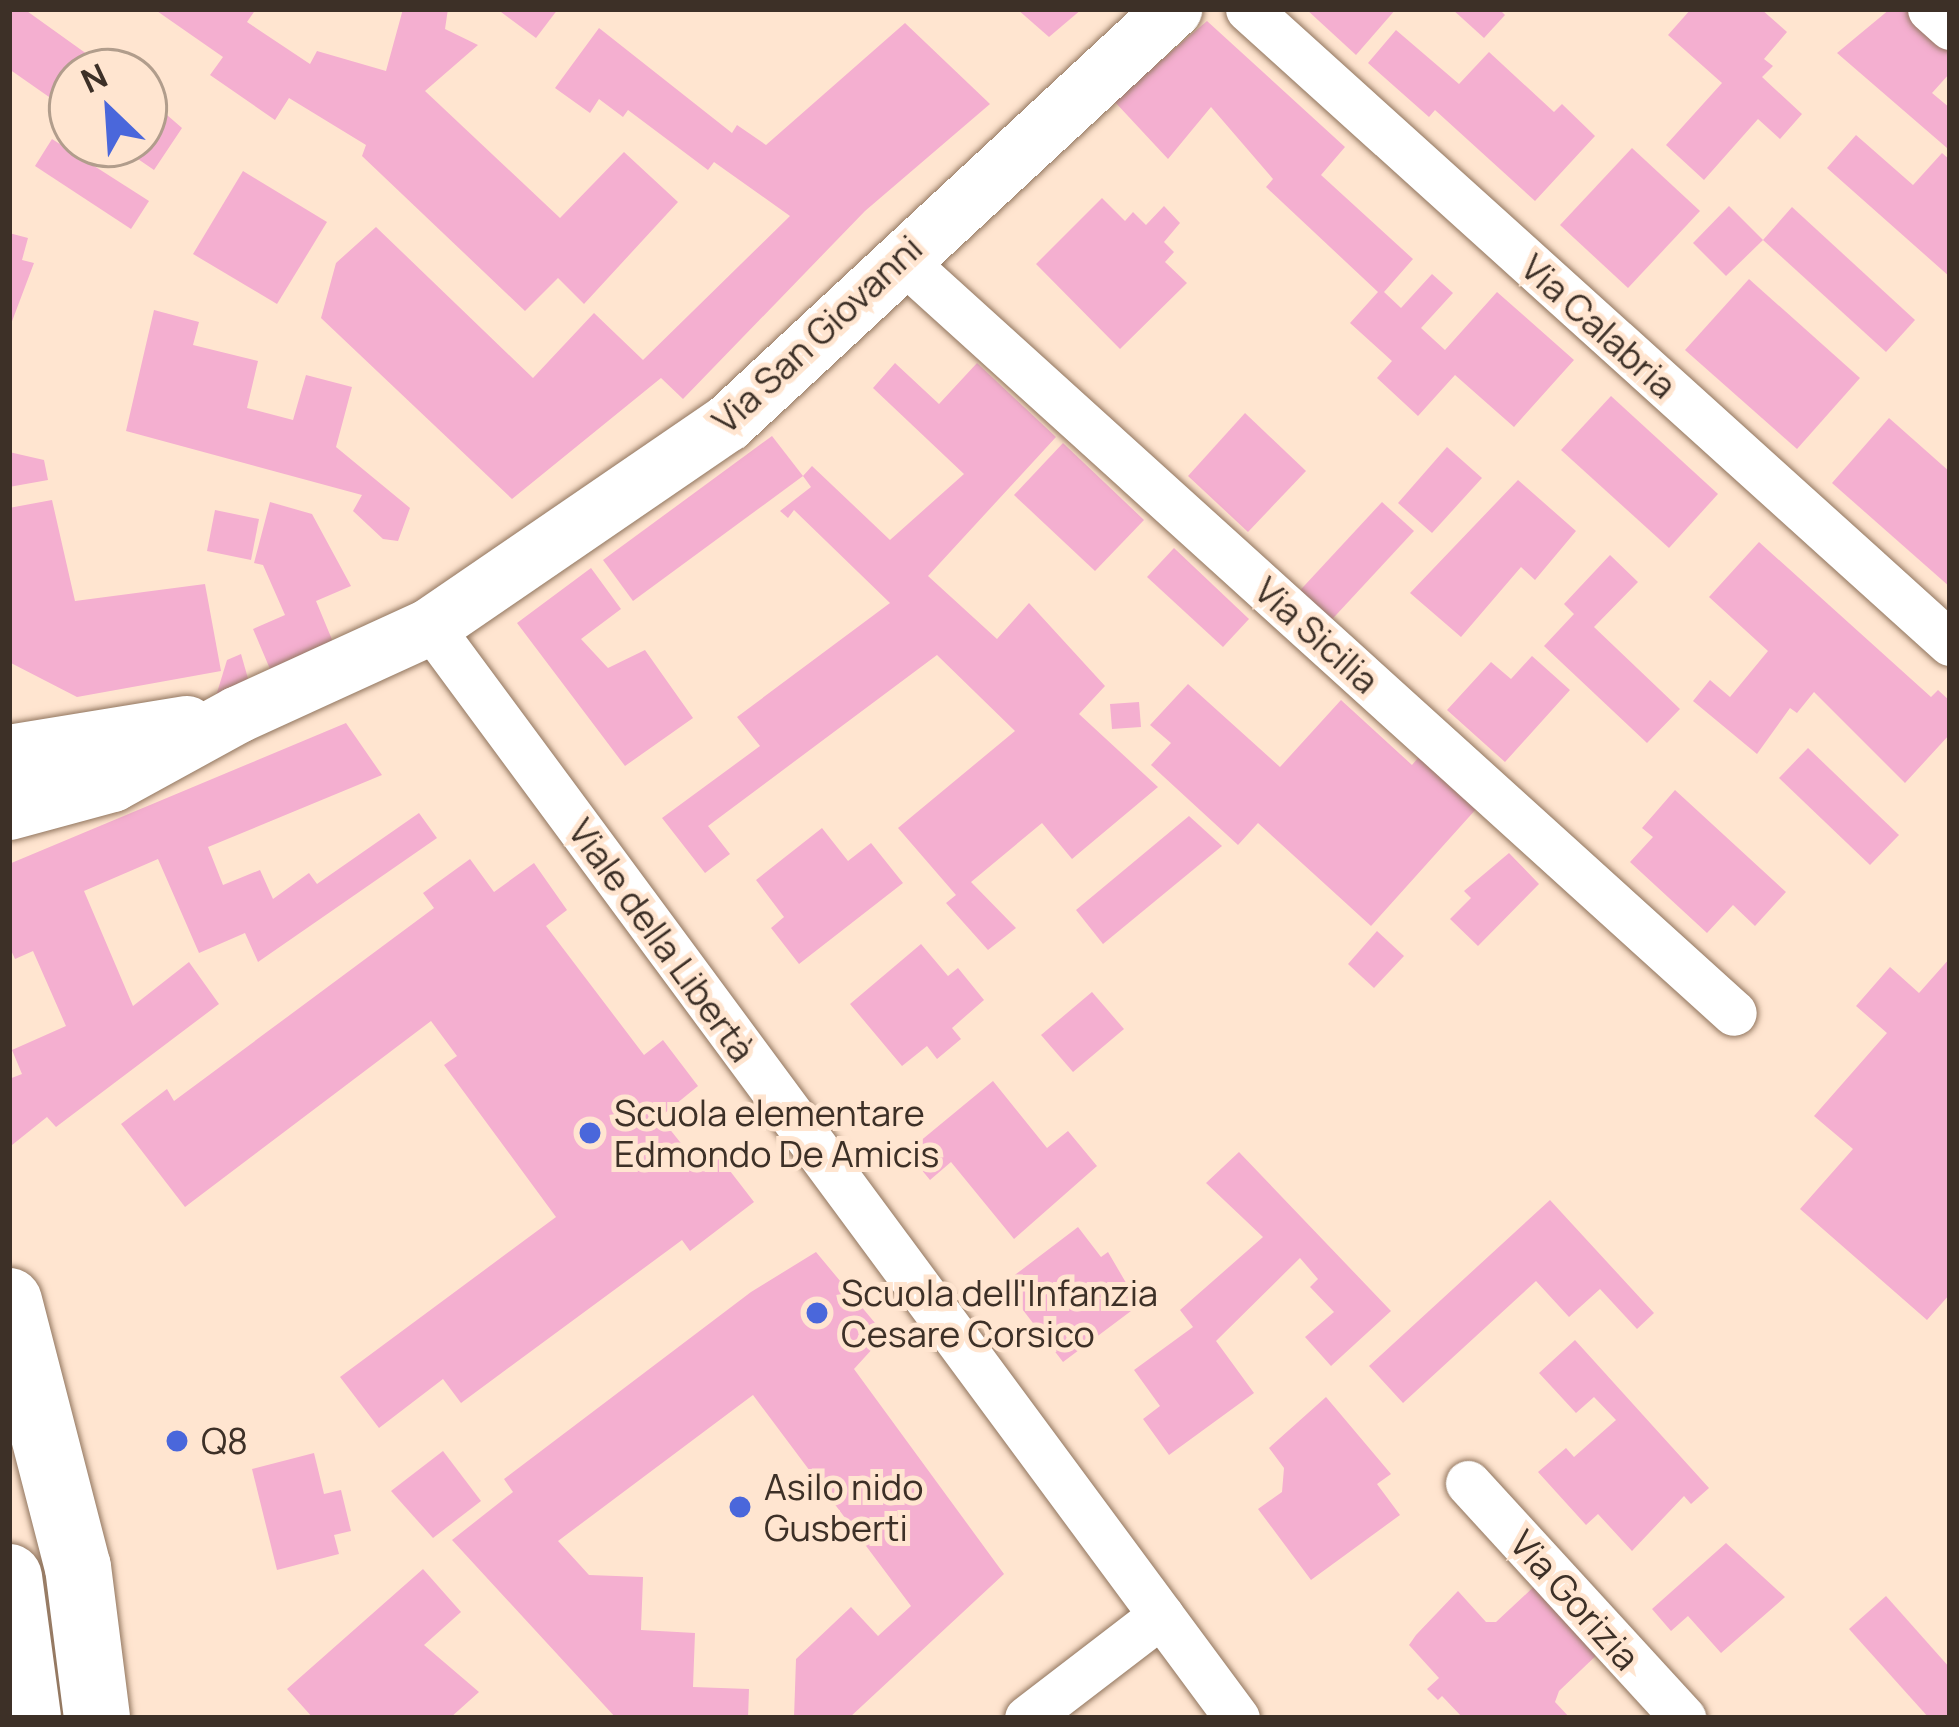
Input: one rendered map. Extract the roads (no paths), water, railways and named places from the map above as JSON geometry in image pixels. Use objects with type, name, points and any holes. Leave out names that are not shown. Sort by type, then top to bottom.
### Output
[{"type":"main road","points":[[9,1301],[78,1568],[97,1718]]},
{"type":"main road","points":[[9,1577],[28,1718]]},
{"type":"street","name":"Via San Giovanni","points":[[9,811],[112,783],[238,714],[430,626],[727,424],[899,257],[1173,9]]},
{"type":"street","name":"Via Calabria","points":[[1248,9],[1950,643]]},
{"type":"street","points":[[1930,9],[1950,27]]},
{"type":"street","name":"Via Sicilia","points":[[899,257],[1734,1013]]},
{"type":"street","name":"Viale della Libertà","points":[[430,626],[1237,1718]]},
{"type":"street","name":"Via San Giovanni","points":[[9,753],[238,714]]},
{"type":"street","name":"Via Gorizia","points":[[1468,1483],[1683,1718]]},
{"type":"street","points":[[1027,1718],[1161,1615]]},
{"type":"place","name":"Scuola elementare Edmondo De Amicis","points":[[590,1133]]},
{"type":"place","name":"Scuola dell'Infanzia Cesare Corsico","points":[[817,1313]]},
{"type":"place","name":"Q8","points":[[177,1441]]},
{"type":"place","name":"Asilo nido Gusberti","points":[[740,1507]]}]
